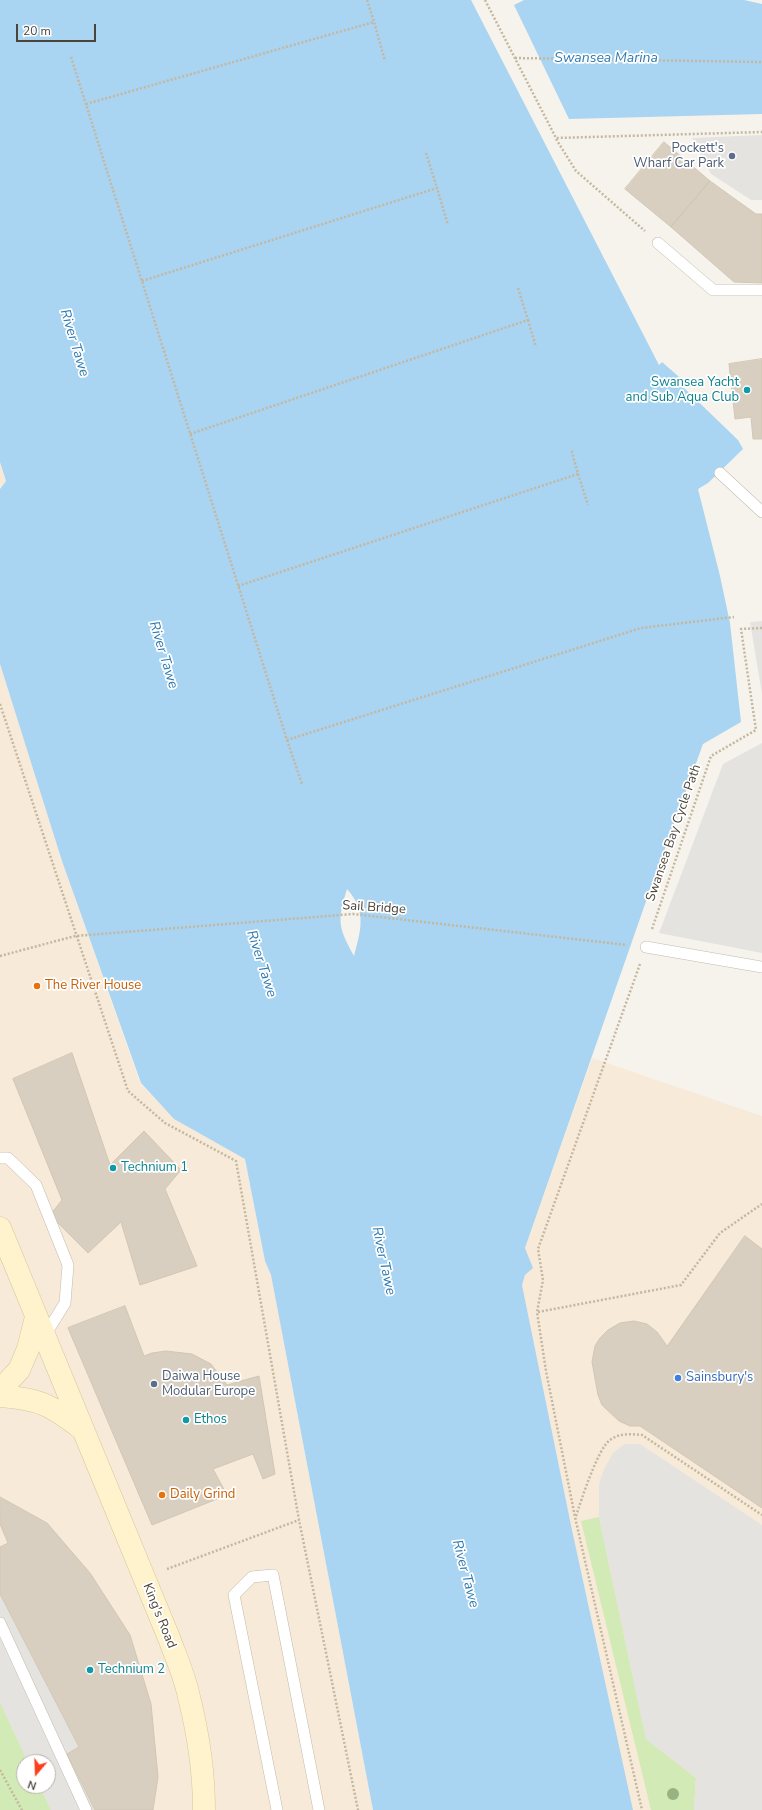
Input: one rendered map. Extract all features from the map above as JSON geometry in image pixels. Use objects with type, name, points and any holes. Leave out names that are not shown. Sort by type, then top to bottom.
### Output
[{"type":"street","name":"King's Road","points":[[0,1228],[169,1638],[189,1695],[204,1791],[204,1810]]},
{"type":"street","points":[[0,1390],[19,1370],[40,1327]]},
{"type":"street","points":[[0,1396],[28,1398],[57,1409],[83,1429]]},
{"type":"lane","points":[[658,242],[712,290],[762,290]]},
{"type":"lane","points":[[720,473],[762,512]]},
{"type":"lane","points":[[646,947],[762,968]]},
{"type":"lane","points":[[0,1158],[8,1158],[36,1185],[68,1265],[65,1303],[40,1327]]},
{"type":"lane","points":[[277,1810],[234,1595],[252,1577],[273,1575],[319,1810]]},
{"type":"lane","points":[[0,1623],[86,1810]]},
{"type":"path","points":[[367,0],[385,61]]},
{"type":"path","points":[[485,0],[556,138],[576,171],[658,242]]},
{"type":"path","points":[[86,104],[374,22]]},
{"type":"path","points":[[71,57],[302,784]]},
{"type":"path","points":[[515,58],[762,62]]},
{"type":"path","points":[[556,138],[762,132]]},
{"type":"path","points":[[426,153],[448,225]]},
{"type":"path","points":[[142,281],[437,188]]},
{"type":"path","points":[[518,288],[536,347]]},
{"type":"path","points":[[190,434],[528,320]]},
{"type":"path","points":[[571,449],[588,505]]},
{"type":"path","points":[[238,586],[578,474]]},
{"type":"path","points":[[287,740],[641,628],[734,617]]},
{"type":"path","name":"Swansea Bay Cycle Path","points":[[646,947],[710,756],[756,730],[741,629],[762,628]]},
{"type":"path","points":[[0,704],[75,936],[128,1091],[165,1123],[236,1161],[299,1520],[358,1810]]},
{"type":"path","name":"Sail Bridge","points":[[0,956],[75,936],[353,914],[646,947]]},
{"type":"path","points":[[642,1810],[575,1517],[546,1371],[538,1312],[544,1280],[538,1250],[646,947]]},
{"type":"path","points":[[538,1312],[681,1285],[720,1233],[762,1204]]},
{"type":"path","points":[[575,1517],[598,1459],[609,1440],[628,1433],[642,1435],[762,1515]]},
{"type":"path","points":[[144,1577],[299,1520]]},
{"type":"path","points":[[0,1770],[22,1810]]},
{"type":"shaded area","name":"Pockett's Wharf Car Park","points":[[762,135],[762,200],[751,200],[711,174],[692,138]]},
{"type":"shaded area","points":[[0,462],[6,481],[0,489]]},
{"type":"shaded area","points":[[762,621],[762,694],[750,622]]},
{"type":"shaded area","points":[[0,664],[62,861],[140,1083],[174,1119],[245,1159],[265,1261],[271,1275],[373,1810],[0,1810]]},
{"type":"shaded area","points":[[762,743],[762,953],[659,933],[723,764]]},
{"type":"shaded area","points":[[592,1058],[762,1116],[762,1810],[633,1810],[572,1530],[522,1285],[525,1275],[533,1268],[525,1248]]},
{"type":"shaded area","points":[[625,1444],[640,1444],[762,1525],[762,1810],[694,1810],[696,1778],[646,1739],[599,1517],[599,1484],[604,1469],[613,1453]]},
{"type":"shaded area","points":[[0,1594],[79,1747],[67,1754],[95,1810],[51,1810],[44,1794],[56,1794],[56,1754],[24,1754],[0,1702]]},
{"type":"green space","points":[[599,1517],[646,1739],[696,1778],[694,1810],[651,1810],[581,1521]]},
{"type":"green space","points":[[0,1702],[24,1754],[16,1754],[16,1794],[44,1794],[51,1810],[0,1810]]},
{"type":"water","name":"River Tawe","points":[[0,0],[471,0],[659,365],[662,362],[686,383],[683,387],[738,440],[743,449],[708,483],[698,489],[730,623],[741,722],[703,744],[651,887],[525,1248],[533,1268],[525,1275],[522,1285],[572,1530],[633,1810],[373,1810],[271,1275],[265,1261],[245,1159],[174,1119],[141,1083],[62,861],[0,664],[0,489],[6,481],[0,462]],"holes":[[[347,889],[358,905],[361,921],[359,938],[354,956],[345,938],[341,924],[342,909]]]},
{"type":"water","name":"Swansea Marina","points":[[524,0],[744,0],[762,4],[762,114],[569,119],[514,5]]},
{"type":"building","points":[[664,142],[710,181],[671,227],[625,189]]},
{"type":"building","points":[[710,181],[756,214],[762,214],[762,283],[734,282],[671,227]]},
{"type":"building","name":"Swansea Yacht and Sub Aqua Club","points":[[762,359],[762,439],[753,439],[751,417],[735,419],[729,364]]},
{"type":"building","name":"Technium 1","points":[[72,1053],[110,1165],[144,1131],[181,1170],[165,1189],[197,1266],[140,1285],[121,1222],[88,1253],[50,1215],[62,1200],[13,1079]]},
{"type":"building","name":"Sainsbury's","points":[[745,1236],[762,1249],[762,1508],[640,1426],[630,1426],[619,1421],[602,1405],[598,1395],[592,1362],[595,1346],[600,1338],[608,1330],[620,1323],[634,1321],[647,1324],[657,1332],[667,1346]]},
{"type":"building","name":"Ethos","points":[[125,1306],[144,1356],[166,1351],[192,1354],[211,1364],[227,1385],[259,1376],[275,1474],[263,1479],[253,1454],[213,1469],[227,1495],[152,1525],[68,1328]]},
{"type":"building","name":"Technium 2","points":[[0,1497],[47,1523],[90,1573],[130,1635],[151,1704],[158,1777],[153,1810],[95,1810],[67,1754],[79,1747],[0,1594],[0,1547],[8,1543],[0,1524]]},
{"type":"place","name":"Pockett's Wharf Car Park","points":[[732,156]]},
{"type":"place","name":"Swansea Yacht and Sub Aqua Club","points":[[747,390]]},
{"type":"place","name":"The River House","points":[[37,986]]},
{"type":"place","name":"Technium 1","points":[[113,1168]]},
{"type":"place","name":"Sainsbury's","points":[[678,1378]]},
{"type":"place","name":"Daiwa House Modular Europe","points":[[154,1384]]},
{"type":"place","name":"Ethos","points":[[186,1420]]},
{"type":"place","name":"Daily Grind","points":[[162,1495]]},
{"type":"place","name":"Technium 2","points":[[90,1670]]}]
